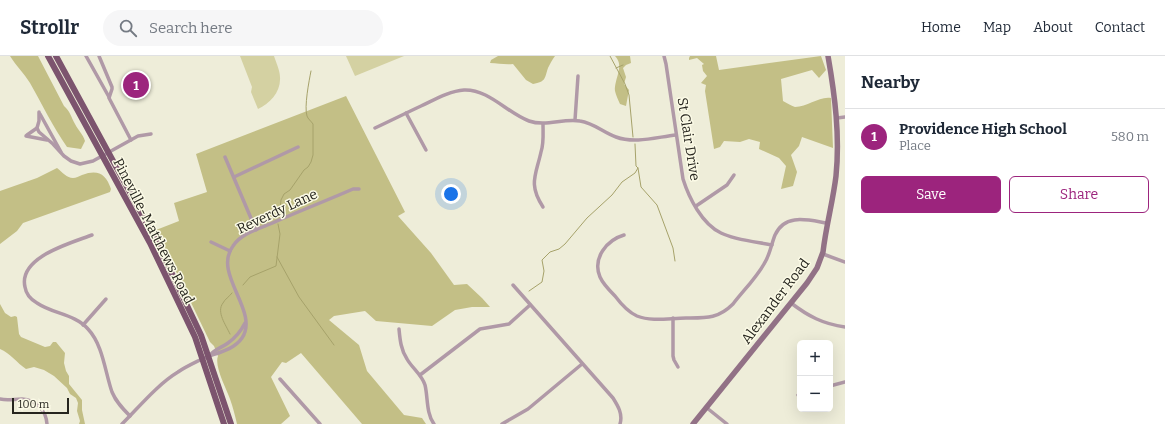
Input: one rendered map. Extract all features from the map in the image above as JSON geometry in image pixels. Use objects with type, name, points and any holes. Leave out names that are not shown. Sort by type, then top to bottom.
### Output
[{"type":"main road","name":"Pineville-Matthews Road","points":[[48,56],[156,240],[201,335],[205,358],[224,424]]},
{"type":"main road","name":"Pineville-Matthews Road","points":[[56,56],[105,154]]},
{"type":"main road","name":"Pineville-Matthews Road","points":[[205,358],[231,424]]},
{"type":"street","points":[[86,56],[131,140]]},
{"type":"street","points":[[99,56],[112,87],[109,98]]},
{"type":"street","name":"St Clair Drive","points":[[664,56],[683,179],[689,194],[709,225],[721,233],[772,245]]},
{"type":"street","name":"Alexander Road","points":[[693,424],[791,303],[817,268],[823,254],[836,175],[838,141],[828,56]]},
{"type":"street","points":[[575,120],[578,76]]},
{"type":"street","points":[[375,128],[450,94],[459,91],[473,90],[524,119],[534,123],[543,124],[575,120],[588,123],[616,137],[630,140],[676,134]]},
{"type":"street","points":[[62,153],[39,112],[39,132],[68,159],[80,164],[90,163],[142,134],[150,134]]},
{"type":"street","points":[[406,113],[426,150]]},
{"type":"street","points":[[836,118],[845,117]]},
{"type":"street","points":[[47,125],[43,124],[38,126],[31,134],[26,136],[49,140]]},
{"type":"street","points":[[543,124],[542,152],[536,167],[534,180],[536,194],[543,207]]},
{"type":"street","points":[[234,177],[298,147]]},
{"type":"street","points":[[225,157],[256,230]]},
{"type":"street","points":[[696,206],[727,186],[734,175]]},
{"type":"street","name":"Reverdy Lane","points":[[122,424],[177,372],[236,344],[241,338],[245,331],[246,320],[232,284],[228,269],[228,257],[230,251],[238,239],[353,189],[359,189]]},
{"type":"street","points":[[624,235],[607,245],[600,254],[597,266],[600,279],[623,306],[633,314],[646,318],[711,317],[723,313],[733,304],[761,268],[768,256],[777,231],[787,222],[802,219],[827,223]]},
{"type":"street","points":[[92,235],[37,259],[25,274],[24,282],[26,292],[37,304],[75,319],[94,337],[117,402],[130,416]]},
{"type":"street","points":[[211,242],[230,251]]},
{"type":"street","points":[[823,254],[845,262]]},
{"type":"street","points":[[513,285],[613,398],[620,409],[620,424]]},
{"type":"street","points":[[83,325],[106,300]]},
{"type":"street","points":[[791,303],[816,320],[834,326],[845,327]]},
{"type":"street","points":[[420,375],[480,329],[509,324],[530,305]]},
{"type":"street","points":[[673,318],[673,356],[678,367]]},
{"type":"street","points":[[399,329],[402,349],[407,360],[420,375],[424,383],[429,409],[434,424]]},
{"type":"street","points":[[502,424],[528,409],[582,364]]},
{"type":"street","points":[[280,379],[320,424]]},
{"type":"street","points":[[833,385],[845,382]]},
{"type":"street","points":[[0,398],[7,400],[24,399],[35,403],[44,412],[47,424]]},
{"type":"street","points":[[707,408],[727,424]]},
{"type":"shaded area","points":[[10,56],[38,56],[64,106],[82,134],[85,141],[81,149],[67,147],[30,83]]},
{"type":"shaded area","points":[[240,56],[274,56],[278,66],[280,82],[277,92],[267,104],[258,109],[251,92],[252,87]]},
{"type":"shaded area","points":[[346,56],[404,56],[355,76]]},
{"type":"shaded area","points":[[498,56],[555,56],[544,79],[533,84],[526,80],[513,64],[490,63],[491,60]]},
{"type":"shaded area","points":[[615,56],[630,56],[631,63],[623,68],[626,77],[624,84],[629,90],[626,106],[620,104],[615,91],[619,64]]},
{"type":"shaded area","points":[[690,56],[716,56],[719,70],[821,56],[826,70],[819,78],[812,70],[781,79],[783,101],[795,107],[800,107],[822,99],[831,98],[833,148],[802,137],[799,146],[791,155],[797,172],[793,186],[781,189],[786,166],[779,158],[759,149],[760,142],[749,139],[740,142],[724,141],[720,147],[714,149],[705,91],[706,85],[701,83],[707,76],[703,71],[702,65],[704,64],[697,58],[689,60]]},
{"type":"shaded area","points":[[346,96],[405,212],[398,216],[431,253],[454,285],[467,284],[490,307],[472,307],[455,310],[432,326],[376,321],[365,311],[334,316],[329,320],[359,345],[367,371],[404,415],[422,418],[426,424],[362,424],[301,353],[286,363],[282,362],[271,377],[290,416],[281,424],[237,424],[231,402],[219,371],[217,360],[218,356],[214,346],[210,342],[156,230],[179,221],[174,203],[207,192],[196,154]]},
{"type":"shaded area","points":[[57,168],[71,178],[88,173],[101,174],[109,184],[111,189],[110,192],[23,223],[17,231],[0,244],[0,191],[37,178]]},
{"type":"shaded area","points":[[0,304],[5,313],[11,317],[17,317],[19,334],[21,337],[45,347],[50,346],[53,342],[56,342],[65,353],[64,363],[69,376],[69,384],[82,400],[82,410],[85,424],[79,424],[80,421],[77,411],[78,403],[76,398],[70,394],[67,388],[54,376],[44,370],[34,367],[26,369],[0,349]]},
{"type":"waterway","points":[[610,56],[625,84],[629,95],[633,137]]},
{"type":"waterway","points":[[616,68],[623,65]]},
{"type":"waterway","points":[[279,218],[281,200],[284,194],[290,190],[304,170],[308,167],[313,155],[313,124],[308,118],[306,112],[311,71]]},
{"type":"waterway","points":[[635,144],[636,166],[638,168],[641,187],[657,205],[673,248],[675,261]]},
{"type":"waterway","points":[[529,291],[542,282],[544,271],[542,260],[550,252],[559,249],[565,244],[587,218],[612,195],[622,182],[635,173],[638,168]]},
{"type":"waterway","points":[[243,285],[250,277],[276,266],[280,234],[278,224]]},
{"type":"waterway","points":[[277,257],[299,297],[334,345]]},
{"type":"waterway","points":[[230,334],[222,318],[221,307],[232,293]]},
{"type":"place","name":"Providence High School","points":[[136,85]]}]
